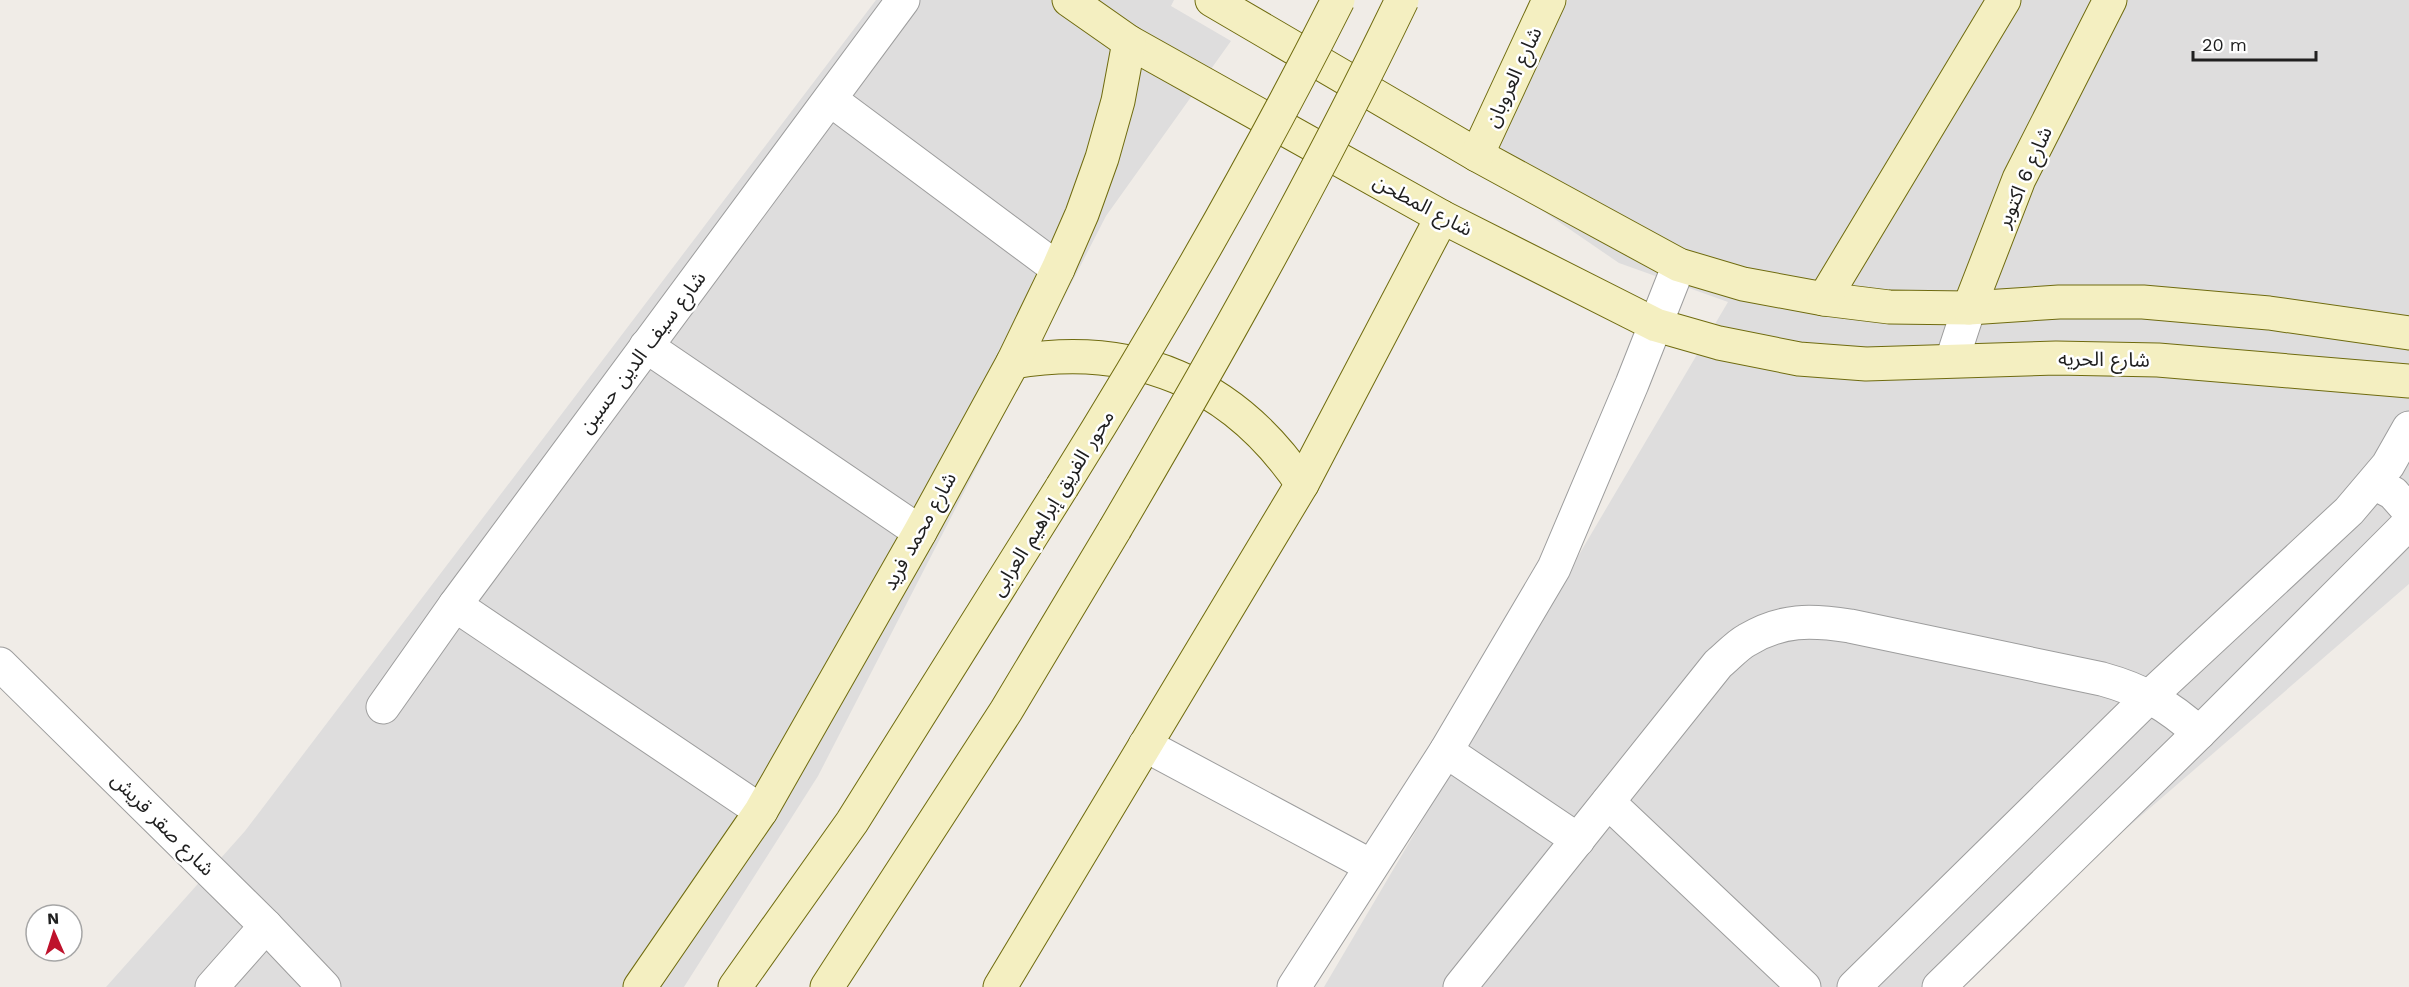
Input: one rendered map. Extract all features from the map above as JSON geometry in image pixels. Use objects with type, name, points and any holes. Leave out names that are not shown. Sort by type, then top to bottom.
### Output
[{"type":"street","name":"شارع سيف الدين حسين","points":[[383,706],[455,605],[903,0]]},
{"type":"street","name":"شارع المطحن","points":[[1069,0],[1129,42],[1442,217],[1656,325],[1719,343],[1799,359]]},
{"type":"street","points":[[1212,0],[1477,155],[1679,265],[1743,284],[1824,299],[1889,307],[1969,308],[2059,302],[2143,302],[2269,313],[2409,333]]},
{"type":"street","name":"محور الفريق إبراهيم العرابى","points":[[735,987],[852,822],[1146,352],[1225,216],[1338,0]]},
{"type":"street","points":[[827,987],[1006,711],[1201,383],[1346,116],[1402,0]]},
{"type":"street","name":"شارع العروبان","points":[[1477,155],[1549,0]]},
{"type":"street","points":[[1824,299],[2004,0]]},
{"type":"street","name":"شارع 6 اكتوبر","points":[[1952,360],[1969,308],[2019,179],[2110,0]]},
{"type":"street","name":"شارع محمد فريد","points":[[640,987],[761,810],[1013,362],[1082,214],[1102,158],[1118,101],[1129,42]]},
{"type":"street","points":[[831,99],[1058,269]]},
{"type":"street","points":[[1000,987],[1302,484],[1442,217]]},
{"type":"street","points":[[1294,987],[1446,752],[1554,568],[1679,265]]},
{"type":"street","points":[[646,346],[920,531]]},
{"type":"street","points":[[1013,362],[1046,356],[1091,356],[1146,365],[1178,376],[1208,391],[1261,431],[1283,456],[1302,484]]},
{"type":"street","name":"شارع الحريه","points":[[1799,359],[1866,364],[2056,358],[2158,360],[2409,381]]},
{"type":"street","points":[[1854,987],[2150,696],[2349,511],[2388,465],[2409,428]]},
{"type":"street","points":[[2374,483],[2393,493],[2409,511]]},
{"type":"street","points":[[2349,511],[2357,532],[2375,544],[2385,546]]},
{"type":"street","points":[[1939,987],[2199,733],[2409,523]]},
{"type":"street","points":[[455,605],[761,810]]},
{"type":"street","points":[[1460,987],[1719,664],[1746,640],[1779,626],[1814,621],[1850,626],[2102,679],[2150,696],[2176,712],[2199,733]]},
{"type":"street","name":"شارع صقر قريش","points":[[0,664],[266,926],[324,987]]},
{"type":"street","points":[[1145,746],[1371,866]]},
{"type":"street","points":[[1446,752],[1578,840]]},
{"type":"street","points":[[1608,802],[1803,987]]},
{"type":"street","points":[[212,987],[266,926]]},
{"type":"shaded area","points":[[876,0],[1174,0],[1171,6],[1231,41],[1106,216],[818,776],[684,987],[106,987],[245,831]]},
{"type":"shaded area","points":[[1568,0],[2409,0],[2409,584],[1943,987],[1324,987],[1728,302],[1619,263],[1483,170]]}]
